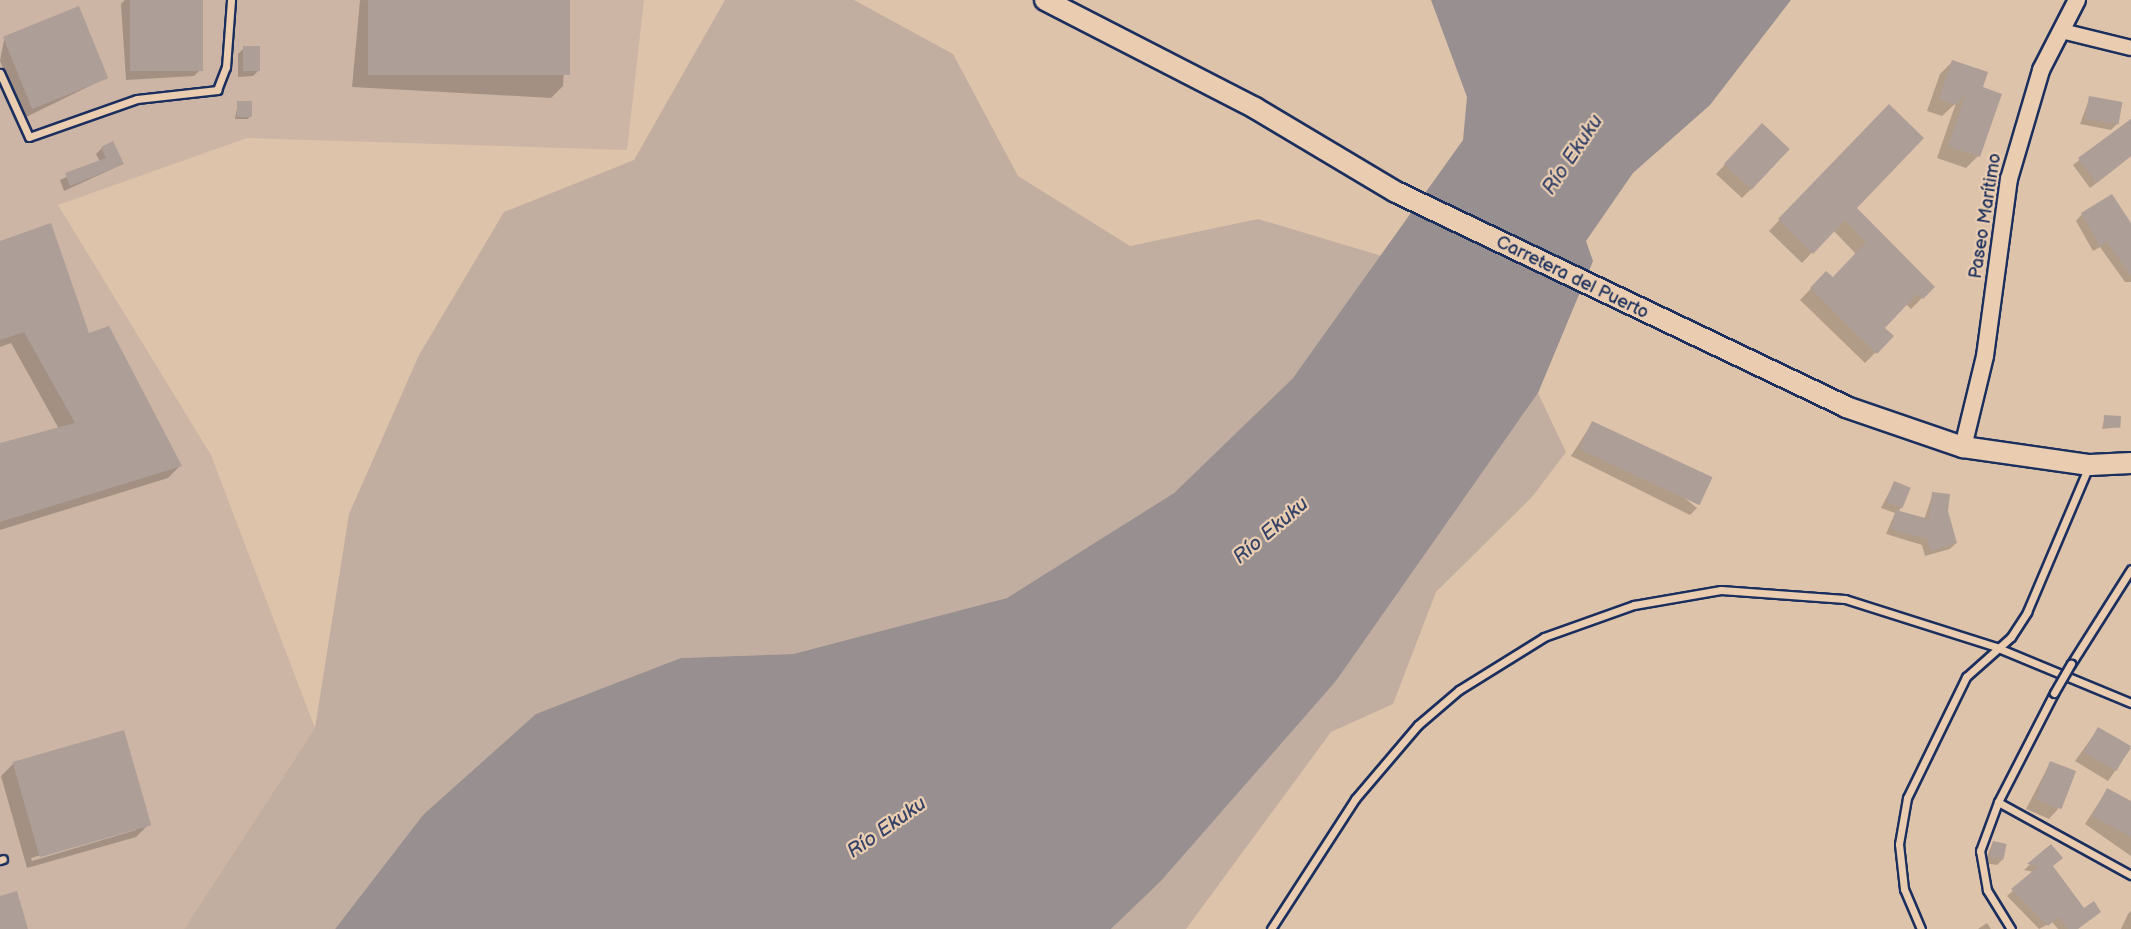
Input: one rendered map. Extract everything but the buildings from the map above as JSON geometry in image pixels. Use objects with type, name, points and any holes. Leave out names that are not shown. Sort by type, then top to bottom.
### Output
[{"type":"main road","name":"Carretera del Puerto","points":[[1045,0],[1255,108],[1396,192],[1636,310],[1846,407],[1963,447],[2090,465],[2131,463]]},
{"type":"street","name":"Paseo Marítimo","points":[[1963,447],[1985,356],[2009,180],[2041,70],[2077,0]]},
{"type":"street","points":[[2062,31],[2131,48]]},
{"type":"lane","points":[[0,73],[29,137],[137,99],[217,90],[226,67],[231,0]]},
{"type":"lane","points":[[1921,929],[1904,889],[1899,844],[1906,798],[1966,677],[1996,647],[2011,637],[2027,612],[2090,465]]},
{"type":"lane","points":[[2011,929],[1987,890],[1980,852],[1998,802],[2054,693],[2131,569]]},
{"type":"lane","points":[[1271,929],[1355,800],[1418,725],[1499,664],[1590,619],[1678,595],[1804,593],[1887,611],[1996,647],[2131,703]]},
{"type":"lane","points":[[1998,802],[2131,875]]},
{"type":"shaded area","points":[[0,0],[644,0],[627,150],[247,138],[58,205],[211,455],[315,728],[184,929],[0,929]]},
{"type":"shaded area","points":[[725,0],[854,0],[953,54],[1018,176],[1130,246],[1258,219],[1385,257],[1293,378],[1174,493],[1007,598],[793,654],[681,658],[423,815],[335,929],[184,929],[315,728],[349,514],[419,355],[504,212],[634,160]]},
{"type":"shaded area","points":[[1538,393],[1566,452],[1532,497],[1436,592],[1393,704],[1331,732],[1186,929],[1111,929],[1161,881],[1336,681]]},
{"type":"water","name":"Río Ekuku","points":[[1431,0],[1791,0],[1710,105],[1633,173],[1586,241],[1593,261],[1538,393],[1336,681],[1161,881],[1111,929],[335,929],[423,815],[536,714],[681,658],[793,654],[1007,598],[1174,493],[1293,378],[1463,140],[1467,97]]}]
